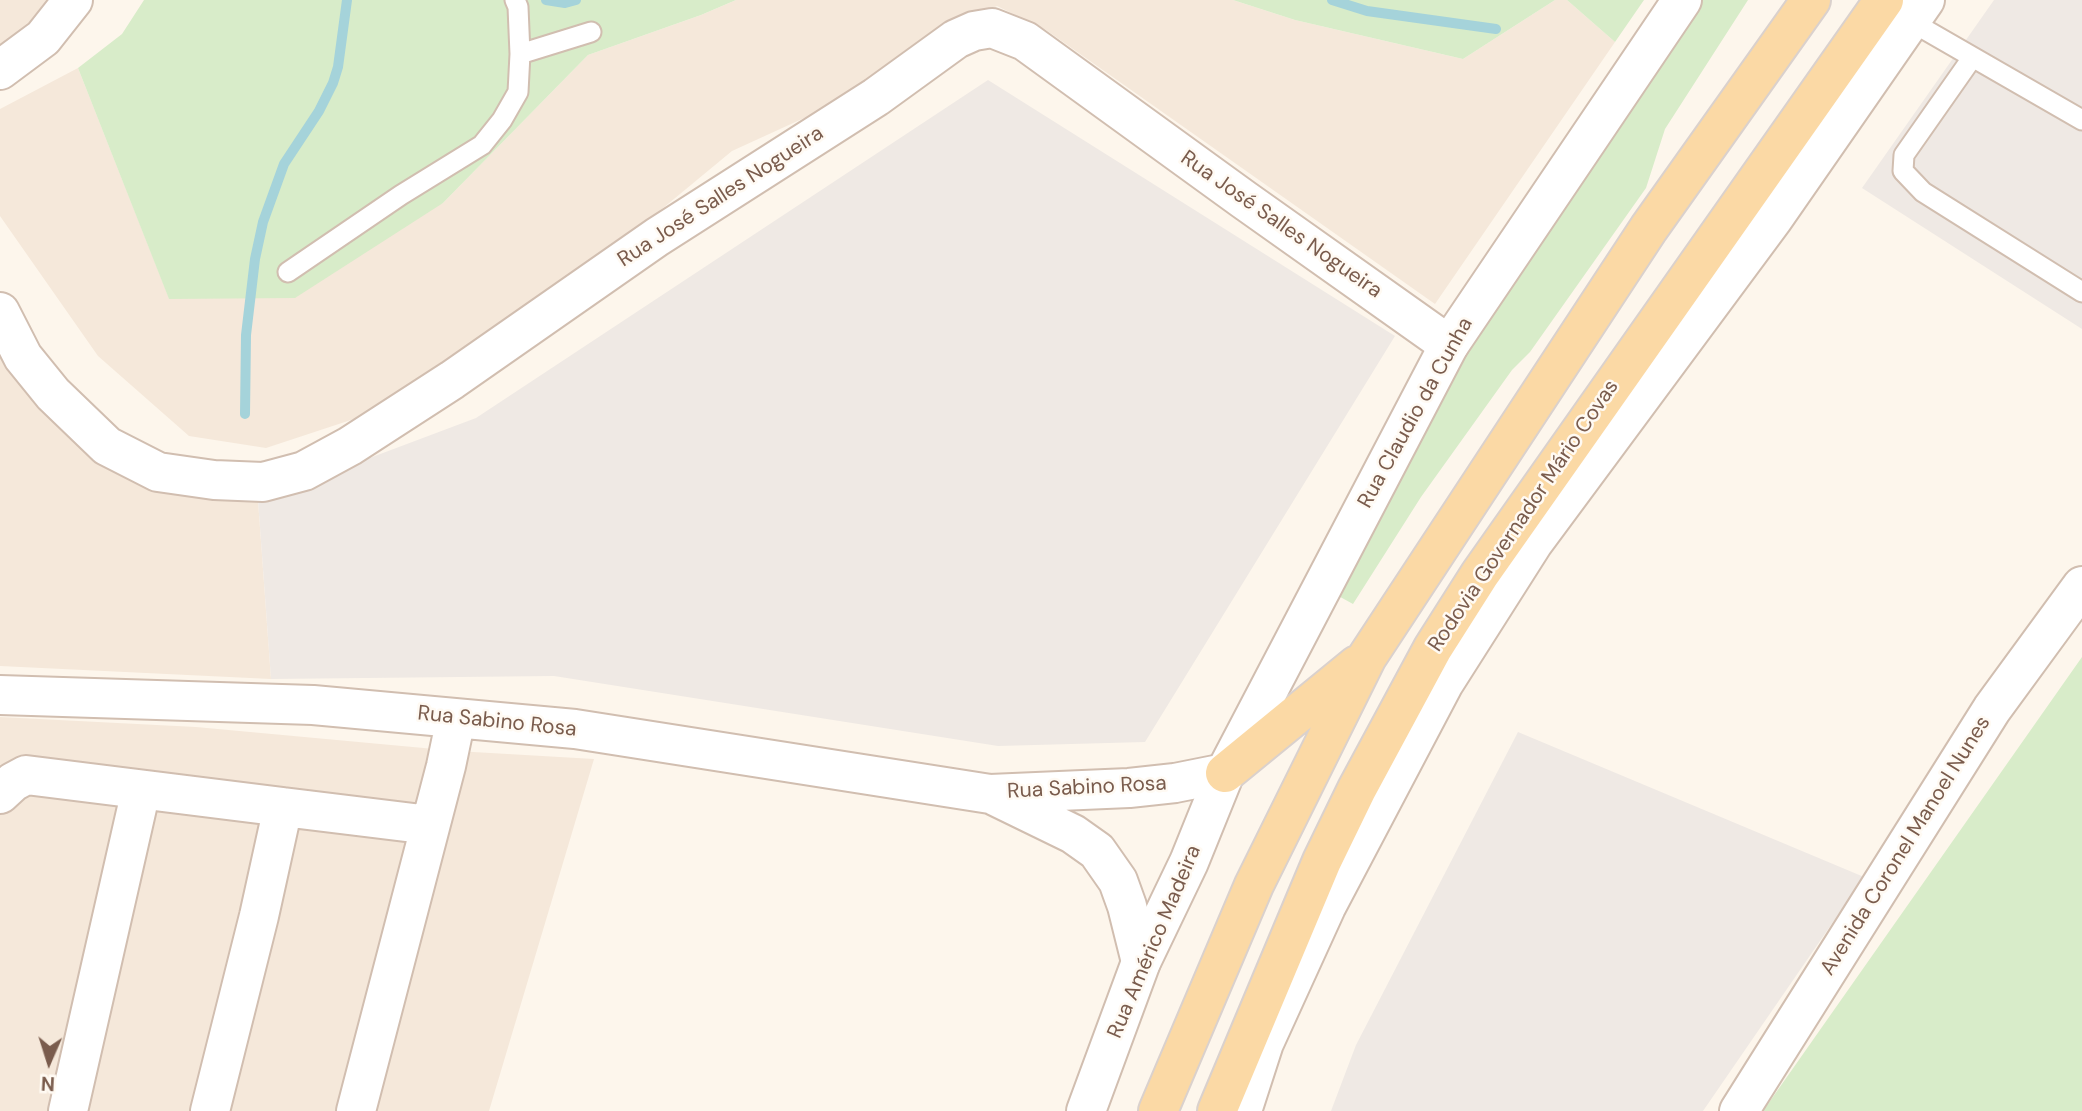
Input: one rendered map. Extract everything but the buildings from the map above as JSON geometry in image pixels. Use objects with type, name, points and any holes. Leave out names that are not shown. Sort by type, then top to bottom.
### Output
[{"type":"main road","points":[[1158,1111],[1254,884],[1367,657],[1649,228],[1811,0]]},
{"type":"main road","name":"Rodovia Governador Mário Covas","points":[[1217,1111],[1322,861],[1357,789],[1433,648],[1480,574],[1906,7]]},
{"type":"main road","points":[[1225,773],[1367,657]]},
{"type":"street","points":[[0,70],[43,38],[74,0]]},
{"type":"street","name":"Rua Claudio da Cunha","points":[[1225,773],[1449,345],[1682,0]]},
{"type":"street","points":[[1242,1111],[1264,1042],[1326,908],[1444,683],[1534,542],[1773,219],[1906,7]]},
{"type":"street","name":"Rua José Salles Nogueira","points":[[0,312],[23,356],[53,394],[107,446],[159,472],[214,480],[263,482],[304,471],[350,446],[452,380],[657,237],[876,97],[956,39],[974,31],[992,28],[1026,41],[1243,200],[1449,345]]},
{"type":"street","name":"Avenida Coronel Manoel Nunes","points":[[1739,1111],[1992,709],[2082,586]]},
{"type":"street","name":"Rua Sabino Rosa","points":[[0,695],[313,705],[575,729],[990,794],[1129,788],[1175,783],[1225,773]]},
{"type":"street","points":[[356,1111],[446,766],[456,718]]},
{"type":"street","name":"Rua Américo Madeira","points":[[1083,1108],[1141,962],[1189,862],[1225,773]]},
{"type":"street","points":[[0,794],[26,775],[430,825]]},
{"type":"street","points":[[68,1111],[141,790]]},
{"type":"street","name":"Rua Sabino Rosa","points":[[990,794],[1073,834],[1097,851],[1118,881],[1141,962]]},
{"type":"street","points":[[210,1111],[259,916],[283,807]]},
{"type":"lane","points":[[288,272],[401,195],[482,145],[502,120],[518,92],[520,54],[515,0]]},
{"type":"lane","points":[[1906,7],[1972,58],[2082,120]]},
{"type":"lane","points":[[520,54],[591,32]]},
{"type":"lane","points":[[1972,58],[1904,155],[1903,171],[1923,192],[2082,292]]},
{"type":"shaded area","points":[[0,0],[57,0],[0,54]]},
{"type":"shaded area","points":[[736,0],[1233,0],[1295,20],[1463,59],[1555,0],[1567,0],[1615,42],[1435,304],[1046,30],[997,6],[949,25],[826,108],[732,151],[582,275],[357,418],[266,448],[189,436],[98,356],[0,216],[0,109],[78,68],[169,298],[443,203],[588,55]]},
{"type":"shaded area","points":[[1994,0],[2082,0],[2082,329],[1862,188]]},
{"type":"shaded area","points":[[988,80],[1395,336],[1145,742],[998,746],[554,676],[271,679],[258,500],[476,418]]},
{"type":"shaded area","points":[[0,334],[34,391],[258,500],[271,679],[0,666]]},
{"type":"shaded area","points":[[0,717],[196,727],[456,751],[594,759],[489,1111],[0,1111]]},
{"type":"shaded area","points":[[1518,732],[1864,877],[1703,1111],[1331,1111],[1356,1045]]},
{"type":"green space","points":[[144,0],[736,0],[588,55],[443,203],[295,298],[169,299],[78,68],[122,34]]},
{"type":"green space","points":[[1233,0],[1555,0],[1463,59],[1295,20]]},
{"type":"green space","points":[[1567,0],[1644,0],[1615,42]]},
{"type":"green space","points":[[1692,0],[1748,0],[1665,129],[1646,188],[1530,352],[1512,370],[1421,497],[1353,604],[1333,593],[1460,356]]},
{"type":"green space","points":[[2082,657],[2082,1111],[1763,1111]]},
{"type":"waterway","points":[[245,414],[246,335],[255,259],[263,222],[284,164],[319,111],[333,83],[338,67],[347,0]]},
{"type":"waterway","points":[[546,0],[565,3],[576,0]]},
{"type":"waterway","points":[[1332,0],[1367,11],[1496,29]]}]
